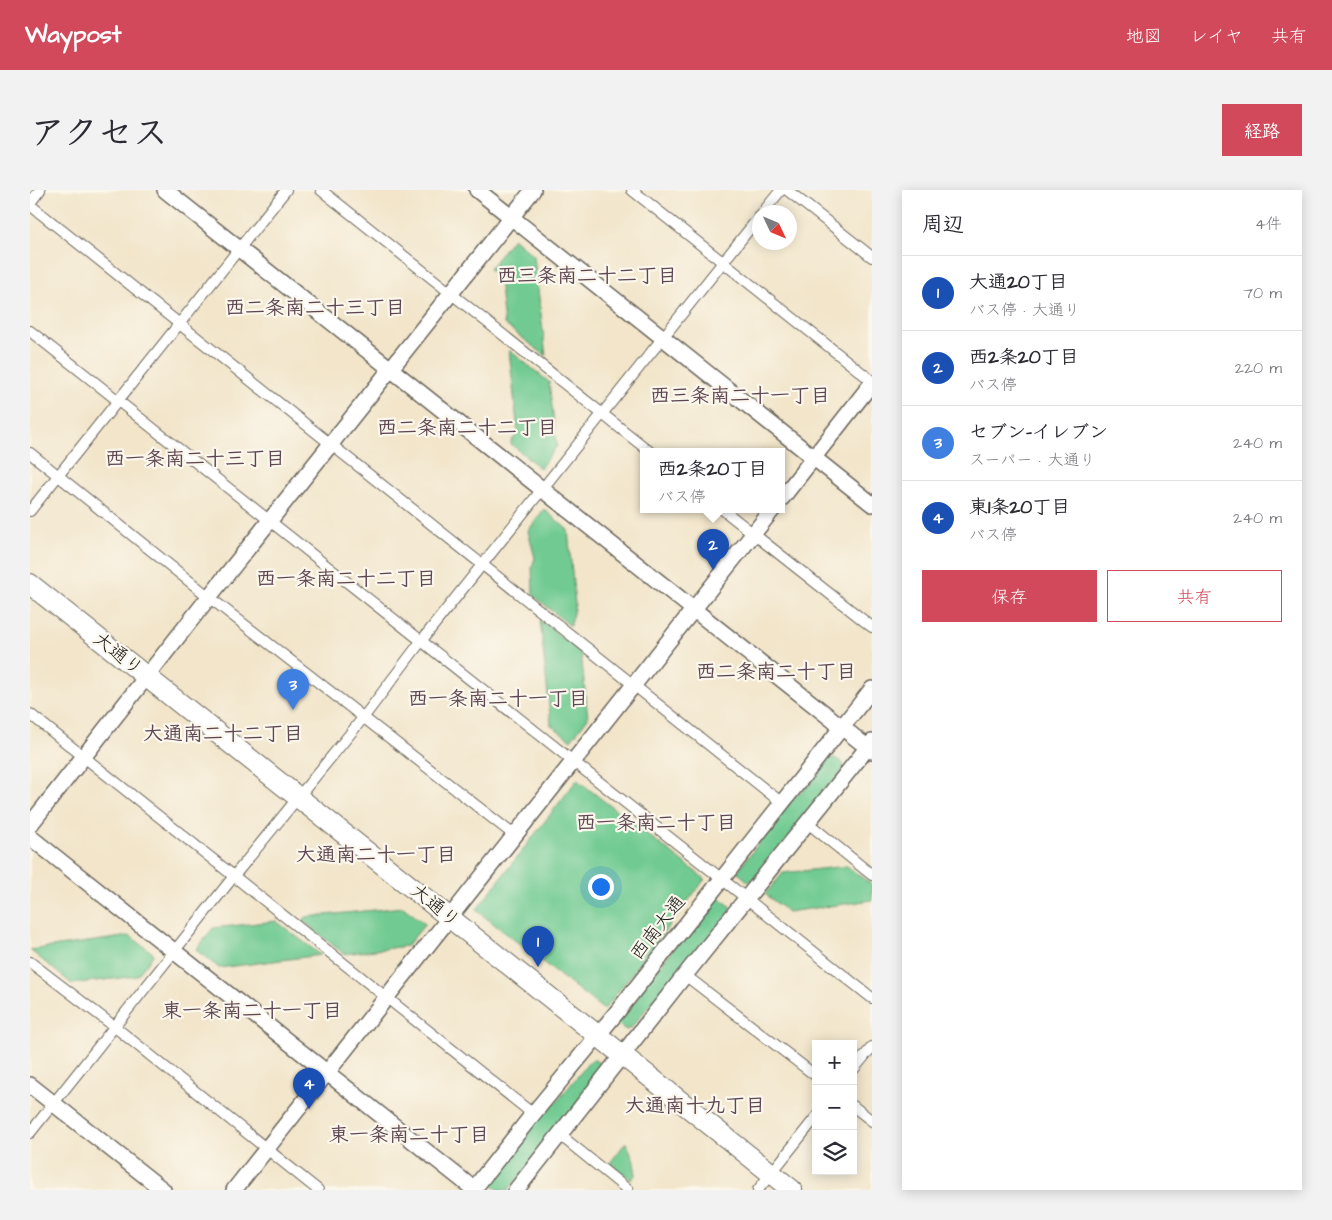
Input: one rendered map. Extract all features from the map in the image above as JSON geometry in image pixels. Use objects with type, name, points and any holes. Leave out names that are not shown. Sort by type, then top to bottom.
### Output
[{"type":"highway","name":"大通り","points":[[30,584],[792,1190]]},
{"type":"street","points":[[40,190],[30,204],[330,445],[782,802]]},
{"type":"street","points":[[165,190],[692,610],[842,728],[870,747],[685,974],[516,1190]]},
{"type":"street","points":[[30,511],[286,190]]},
{"type":"street","points":[[321,190],[645,448]]},
{"type":"street","points":[[477,190],[872,504]]},
{"type":"street","points":[[30,825],[146,676],[533,190]]},
{"type":"street","points":[[632,190],[872,382],[785,494]]},
{"type":"street","points":[[769,205],[781,190]]},
{"type":"street","points":[[787,190],[872,257]]},
{"type":"street","points":[[30,1133],[234,876],[363,718],[422,640],[601,414],[752,227]]},
{"type":"street","points":[[30,330],[872,998]]},
{"type":"street","points":[[30,453],[209,597],[514,835]]},
{"type":"street","points":[[727,513],[872,627]]},
{"type":"street","points":[[234,1190],[770,513]]},
{"type":"street","name":"西南大通","points":[[474,1190],[872,689]]},
{"type":"street","points":[[30,714],[533,1114]]},
{"type":"street","points":[[808,822],[872,875]]},
{"type":"street","points":[[30,837],[474,1190]]},
{"type":"street","points":[[30,962],[115,1027],[318,1190]]},
{"type":"street","points":[[685,974],[812,1073]]},
{"type":"street","points":[[857,1065],[872,1047]]},
{"type":"street","points":[[30,1084],[163,1190]]},
{"type":"street","points":[[857,1109],[872,1121]]},
{"type":"street","points":[[758,1190],[812,1122]]},
{"type":"street","points":[[560,1135],[628,1190]]},
{"type":"green space","points":[[513,238],[534,256],[546,356],[504,324],[499,278],[489,269]]},
{"type":"green space","points":[[509,350],[549,382],[557,446],[540,468],[510,443],[518,433]]},
{"type":"green space","points":[[544,509],[568,530],[575,604],[570,626],[533,595],[532,567],[535,558],[528,531]]},
{"type":"green space","points":[[540,620],[581,653],[588,718],[571,740],[551,725]]},
{"type":"green space","points":[[830,758],[835,758],[843,763],[844,769],[754,880],[749,882],[737,872],[791,800],[810,784]]},
{"type":"green space","points":[[577,780],[705,879],[604,1010],[476,910]]},
{"type":"green space","points":[[847,866],[872,885],[872,900],[788,912],[765,894],[783,873]]},
{"type":"green space","points":[[718,896],[730,906],[731,911],[666,990],[656,997],[631,1028],[626,1030],[617,1024],[617,1019],[714,898]]},
{"type":"green space","points":[[403,907],[425,924],[407,946],[344,954],[303,921],[306,917]]},
{"type":"green space","points":[[276,921],[321,955],[219,968],[196,950],[213,928]]},
{"type":"green space","points":[[130,936],[154,954],[137,976],[72,984],[30,950]]},
{"type":"green space","points":[[595,1060],[603,1066],[604,1071],[559,1130],[508,1190],[499,1190],[490,1182],[490,1179],[536,1122],[556,1103],[590,1061]]},
{"type":"green space","points":[[626,1142],[633,1158],[636,1174],[631,1180],[610,1163]]},
{"type":"place","name":"西2条20丁目","points":[[713,570]]},
{"type":"place","name":"セブン-イレブン","points":[[293,710]]},
{"type":"place","name":"大通20丁目","points":[[538,967]]},
{"type":"place","name":"東1条20丁目","points":[[309,1109]]},
{"type":"district","name":"西三条南二十二丁目","points":[[587,276]]},
{"type":"district","name":"西二条南二十三丁目","points":[[315,308]]},
{"type":"district","name":"西三条南二十一丁目","points":[[740,396]]},
{"type":"district","name":"西二条南二十二丁目","points":[[467,428]]},
{"type":"district","name":"西一条南二十三丁目","points":[[195,459]]},
{"type":"district","name":"西一条南二十二丁目","points":[[346,579]]},
{"type":"district","name":"西二条南二十丁目","points":[[776,672]]},
{"type":"district","name":"西一条南二十一丁目","points":[[498,699]]},
{"type":"district","name":"大通南二十二丁目","points":[[223,734]]},
{"type":"district","name":"西一条南二十丁目","points":[[656,823]]},
{"type":"district","name":"大通南二十一丁目","points":[[376,855]]},
{"type":"district","name":"東一条南二十一丁目","points":[[252,1011]]},
{"type":"district","name":"大通南十九丁目","points":[[695,1106]]},
{"type":"district","name":"東一条南二十丁目","points":[[409,1135]]}]
